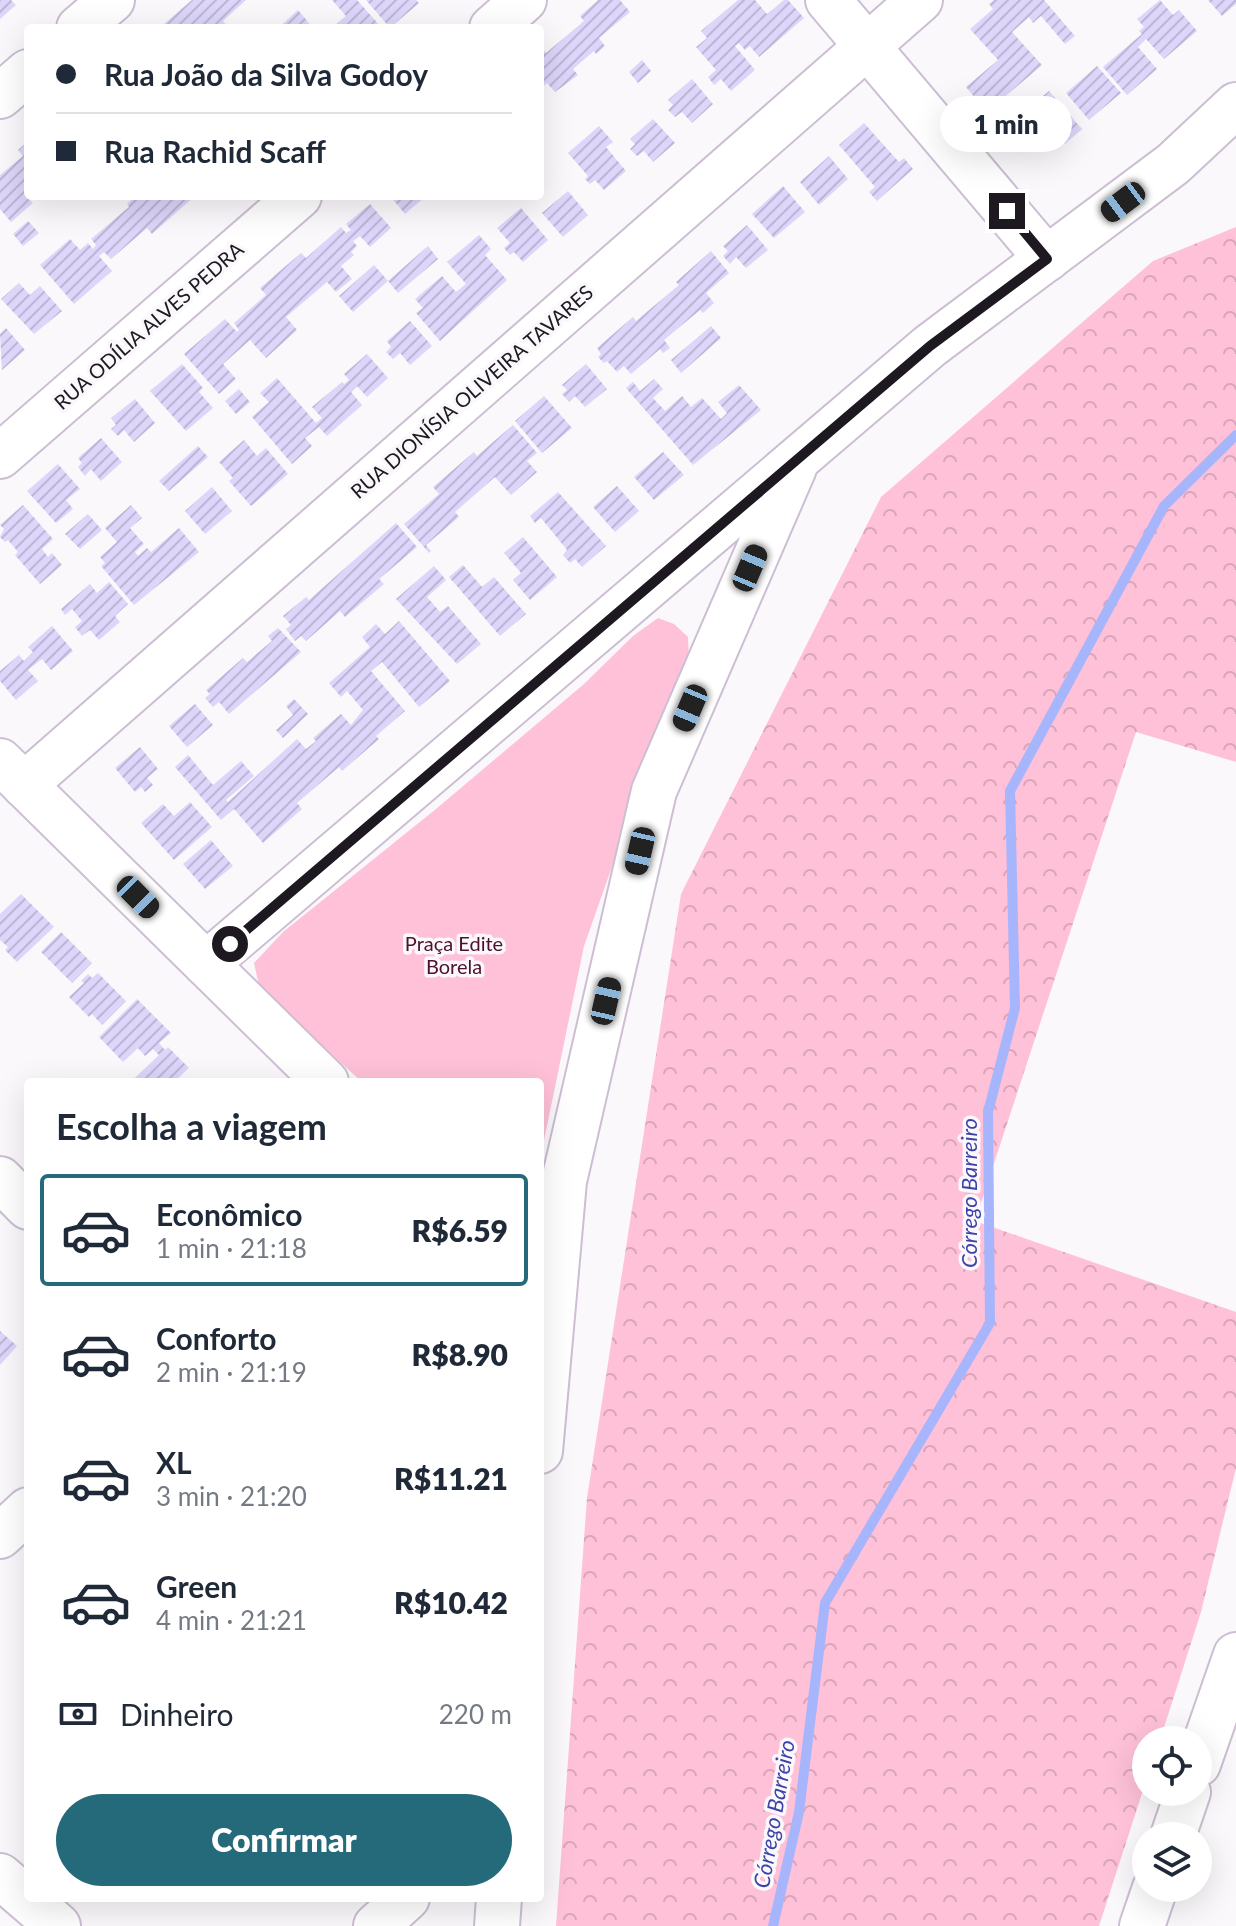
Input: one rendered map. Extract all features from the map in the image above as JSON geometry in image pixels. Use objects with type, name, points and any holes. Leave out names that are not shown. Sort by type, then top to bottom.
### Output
[{"type":"street","points":[[84,24],[112,0]]},
{"type":"street","points":[[497,24],[524,0]]},
{"type":"street","points":[[828,0],[1047,259]]},
{"type":"street","name":"RUA DIONÍSIA OLIVEIRA TAVARES","points":[[12,773],[920,0]]},
{"type":"street","points":[[0,96],[24,75]]},
{"type":"street","points":[[206,964],[930,346],[1173,164],[1236,105]]},
{"type":"street","points":[[1173,164],[1236,138]]},
{"type":"street","name":"RUA ODÍLIA ALVES PEDRA","points":[[0,456],[294,200]]},
{"type":"street","points":[[544,1350],[546,1299],[564,1181],[654,791],[798,459]]},
{"type":"street","points":[[12,773],[322,1078]]},
{"type":"street","points":[[0,1179],[24,1203]]},
{"type":"street","points":[[0,1536],[24,1514]]},
{"type":"street","points":[[1211,1726],[1236,1655]]},
{"type":"street","points":[[29,1902],[58,1926]]},
{"type":"street","points":[[376,1926],[403,1902]]},
{"type":"street","points":[[497,1926],[499,1902]]},
{"type":"street","points":[[1142,1926],[1150,1902]]},
{"type":"green space","points":[[1236,227],[1236,762],[1136,732],[975,1221],[1236,1312],[1236,1468],[1201,1612],[1164,1726],[1132,1726],[1132,1806],[1138,1806],[1099,1926],[556,1926],[587,1498],[681,894],[881,497],[1153,261]]},
{"type":"green space","name":"Praça Edite Borela","points":[[658,618],[674,624],[688,637],[689,661],[666,714],[584,946],[544,1141],[544,1078],[358,1078],[269,998],[259,986],[254,963],[283,932],[584,684],[633,636]]},
{"type":"building","points":[[0,0],[11,0],[16,5],[0,19]]},
{"type":"building","points":[[192,0],[246,0],[223,21],[226,24],[164,24]]},
{"type":"building","points":[[332,0],[357,0],[378,24],[337,24],[346,16]]},
{"type":"building","points":[[366,0],[416,0],[419,3],[395,24],[387,24]]},
{"type":"building","points":[[598,0],[620,0],[630,12],[599,38],[605,46],[573,69],[578,75],[555,92],[547,83],[544,86],[544,51],[546,53],[584,21],[580,16]]},
{"type":"building","points":[[738,0],[755,0],[767,14],[788,0],[804,18],[759,57],[750,46],[745,50],[739,43],[735,46],[755,70],[731,91],[721,79],[714,85],[708,77],[716,70],[696,47],[707,38],[701,31]]},
{"type":"building","points":[[994,0],[1044,0],[1075,36],[1065,44],[1041,16],[1033,23],[1029,17],[1012,32],[1042,65],[987,112],[966,87],[998,60],[970,29],[993,9],[989,4]]},
{"type":"building","points":[[1160,0],[1173,15],[1179,10],[1197,31],[1164,59],[1146,39],[1138,47],[1157,69],[1127,95],[1103,67],[1142,34],[1139,31],[1144,27],[1137,19]]},
{"type":"building","points":[[1208,0],[1236,0],[1236,4],[1222,16]]},
{"type":"building","points":[[298,10],[310,24],[282,24]]},
{"type":"building","points":[[642,60],[651,71],[638,83],[629,72]]},
{"type":"building","points":[[1097,66],[1121,93],[1089,120],[1066,93]]},
{"type":"building","points":[[692,79],[713,104],[692,123],[682,112],[675,117],[668,110],[673,105],[668,100]]},
{"type":"building","points":[[1049,91],[1082,129],[1065,144],[1040,113],[1045,109],[1038,100]]},
{"type":"building","points":[[653,119],[675,143],[653,162],[644,151],[637,156],[630,149],[635,144],[630,139]]},
{"type":"building","points":[[864,123],[899,162],[904,158],[913,169],[877,201],[869,192],[875,187],[839,145]]},
{"type":"building","points":[[599,126],[613,142],[606,147],[626,171],[604,190],[595,180],[590,184],[585,179],[588,176],[568,153]]},
{"type":"building","points":[[24,145],[24,200],[33,203],[11,222],[0,209],[0,175],[23,156],[18,150]]},
{"type":"building","points":[[829,156],[848,179],[819,205],[800,182]]},
{"type":"building","points":[[783,186],[805,212],[774,238],[752,214]]},
{"type":"building","points":[[568,191],[588,215],[563,237],[542,213]]},
{"type":"building","points":[[132,200],[190,200],[152,234],[147,228],[111,259],[104,252],[99,256],[112,271],[74,304],[40,265],[70,239],[80,250],[88,243],[93,249],[96,245],[91,239],[129,207],[127,204]]},
{"type":"building","points":[[393,200],[421,200],[405,214]]},
{"type":"building","points":[[370,204],[391,228],[370,247],[360,236],[353,241],[357,246],[351,252],[354,255],[341,266],[352,279],[336,292],[327,282],[286,317],[297,330],[266,358],[250,340],[223,364],[236,379],[219,394],[184,354],[225,319],[237,332],[239,330],[234,323],[266,295],[260,288],[301,253],[306,258],[341,227],[346,233],[351,230],[346,224]]},
{"type":"building","points":[[521,208],[548,240],[523,262],[514,252],[510,255],[504,248],[510,243],[497,228]]},
{"type":"building","points":[[28,221],[39,233],[23,246],[13,234]]},
{"type":"building","points":[[747,225],[768,250],[746,268],[736,257],[730,264],[723,256],[728,251],[723,246]]},
{"type":"building","points":[[479,235],[491,249],[485,255],[507,280],[440,341],[416,313],[423,308],[415,299],[442,276],[456,292],[466,284],[447,262]]},
{"type":"building","points":[[428,246],[438,259],[398,293],[388,281]]},
{"type":"building","points":[[711,251],[729,273],[706,293],[714,303],[703,313],[700,310],[664,340],[670,348],[663,353],[660,349],[631,374],[624,366],[617,372],[607,361],[604,363],[598,357],[601,354],[597,348],[633,317],[636,321],[679,285],[676,282]]},
{"type":"building","points":[[374,265],[388,281],[353,312],[339,296]]},
{"type":"building","points":[[19,283],[30,295],[40,286],[62,311],[34,334],[1,299]]},
{"type":"building","points":[[410,321],[432,346],[410,365],[400,353],[393,359],[386,352],[391,347],[387,341]]},
{"type":"building","points":[[711,326],[721,338],[681,373],[671,360]]},
{"type":"building","points":[[6,328],[25,350],[2,370],[0,334]]},
{"type":"building","points":[[367,354],[388,378],[367,397],[357,386],[351,392],[362,405],[327,436],[319,427],[305,438],[312,446],[292,464],[252,417],[269,402],[260,393],[277,378],[316,423],[322,418],[312,407],[342,382],[344,384],[349,380],[344,374]]},
{"type":"building","points":[[182,364],[203,388],[199,392],[213,408],[186,431],[150,391]]},
{"type":"building","points":[[586,364],[607,389],[585,407],[575,396],[569,402],[562,394],[567,390],[562,385]]},
{"type":"building","points":[[654,379],[663,389],[653,398],[665,411],[682,396],[691,407],[702,398],[721,419],[727,413],[718,402],[739,385],[761,410],[693,465],[626,388],[633,382],[640,391]]},
{"type":"building","points":[[239,389],[250,402],[236,414],[225,401]]},
{"type":"building","points":[[544,396],[572,428],[542,453],[515,421]]},
{"type":"building","points":[[135,399],[155,423],[134,442],[124,430],[118,436],[111,429],[116,425],[111,418]]},
{"type":"building","points":[[513,425],[537,453],[527,461],[537,472],[511,495],[495,477],[455,512],[459,517],[426,545],[431,551],[429,553],[404,524],[439,494],[433,487],[474,452],[477,456]]},
{"type":"building","points":[[101,438],[122,462],[101,481],[91,469],[85,476],[78,467],[82,463],[78,458]]},
{"type":"building","points":[[244,440],[257,456],[266,448],[288,474],[251,506],[229,481],[233,478],[219,462]]},
{"type":"building","points":[[198,446],[208,457],[169,491],[159,481]]},
{"type":"building","points":[[663,452],[684,475],[654,500],[634,477]]},
{"type":"building","points":[[58,464],[80,489],[66,500],[73,509],[56,523],[27,491]]},
{"type":"building","points":[[617,486],[639,511],[615,532],[593,507]]},
{"type":"building","points":[[212,487],[232,511],[205,534],[185,511]]},
{"type":"building","points":[[558,492],[606,546],[582,567],[575,559],[570,563],[563,555],[567,550],[541,518],[535,523],[530,516]]},
{"type":"building","points":[[23,505],[53,539],[42,549],[48,557],[52,553],[62,565],[40,584],[15,555],[18,552],[8,540],[5,542],[0,537],[4,529],[0,525]]},
{"type":"building","points":[[131,505],[142,518],[130,528],[144,544],[135,552],[138,556],[147,548],[151,552],[179,528],[199,552],[134,605],[101,566],[105,563],[100,557],[117,542],[105,528]]},
{"type":"building","points":[[88,514],[102,530],[80,549],[65,534]]},
{"type":"building","points":[[396,523],[417,547],[379,579],[384,584],[345,617],[340,611],[306,641],[301,636],[295,641],[286,629],[291,625],[283,616],[306,597],[309,600]]},
{"type":"building","points":[[523,537],[557,577],[530,600],[513,580],[521,573],[504,553]]},
{"type":"building","points":[[463,565],[482,587],[494,577],[526,614],[500,636],[449,577]]},
{"type":"building","points":[[434,566],[446,580],[427,597],[440,612],[448,606],[481,644],[457,664],[396,599]]},
{"type":"building","points":[[109,582],[128,604],[115,616],[120,622],[99,640],[90,630],[82,636],[75,627],[82,621],[72,609],[65,615],[61,609],[90,584],[97,593]]},
{"type":"building","points":[[399,621],[450,681],[419,707],[382,662],[371,671],[405,711],[342,771],[339,767],[297,803],[302,809],[263,843],[234,809],[221,820],[175,767],[188,755],[213,785],[241,761],[254,776],[226,800],[228,802],[297,739],[306,749],[316,741],[313,738],[341,714],[351,725],[363,710],[347,691],[341,697],[329,683],[370,647],[362,637],[376,624],[385,634]]},
{"type":"building","points":[[52,626],[73,651],[51,670],[42,659],[28,670],[38,681],[16,700],[0,681],[0,671],[19,655],[24,661],[33,652],[28,647]]},
{"type":"building","points":[[278,628],[301,652],[229,714],[219,702],[213,707],[205,698],[210,694],[206,690],[243,658],[247,662],[272,641],[268,636]]},
{"type":"building","points":[[294,699],[308,714],[283,738],[276,730],[293,715],[286,706]]},
{"type":"building","points":[[195,704],[213,725],[187,747],[169,726]]},
{"type":"building","points":[[140,747],[158,769],[147,778],[153,785],[145,792],[141,787],[135,792],[115,768]]},
{"type":"building","points":[[190,802],[212,827],[174,860],[141,823],[163,804],[174,816]]},
{"type":"building","points":[[211,840],[233,866],[205,889],[183,864]]},
{"type":"building","points":[[21,894],[54,927],[17,962],[0,940],[0,914]]},
{"type":"building","points":[[61,932],[92,963],[72,983],[41,952]]},
{"type":"building","points":[[98,973],[126,1001],[102,1025],[69,997],[84,983],[81,981],[88,974],[92,978]]},
{"type":"building","points":[[137,999],[171,1033],[159,1043],[165,1050],[168,1047],[189,1068],[178,1078],[135,1078],[159,1055],[153,1049],[145,1056],[138,1048],[123,1062],[99,1037]]},
{"type":"building","points":[[0,1331],[17,1346],[0,1365]]},
{"type":"waterway","name":"Córrego Barreiro","points":[[773,1926],[799,1812],[825,1603],[990,1323],[988,1112],[1015,1008],[1010,791],[1164,506],[1236,435]]},
{"type":"route","points":[[230,944],[930,346],[1047,259],[1007,211]]}]
